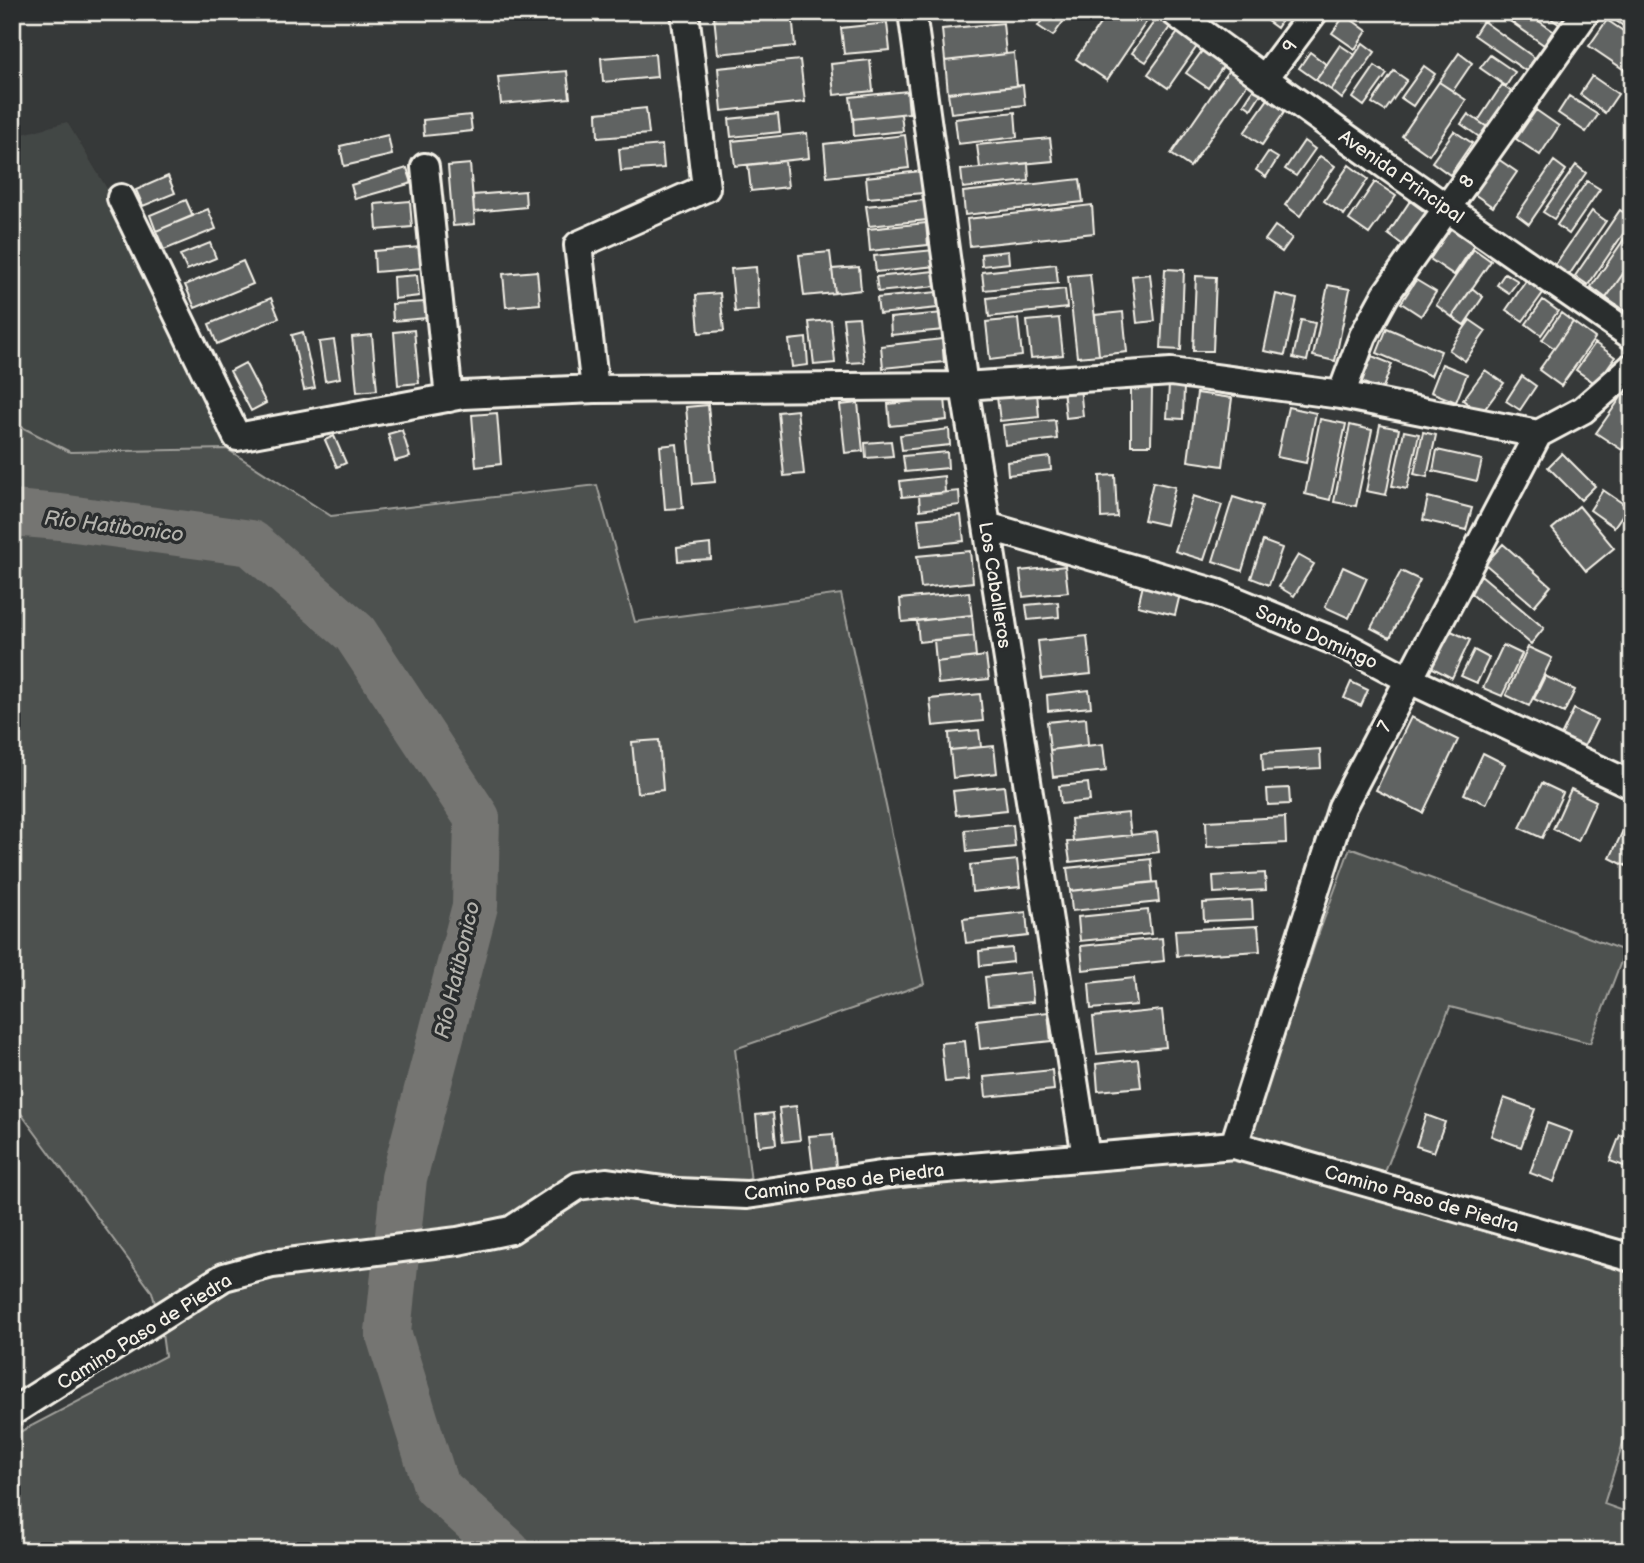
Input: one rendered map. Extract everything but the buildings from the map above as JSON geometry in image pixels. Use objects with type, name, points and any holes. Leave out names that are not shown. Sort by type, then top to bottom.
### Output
[{"type":"street","points":[[595,389],[578,245],[706,187],[685,12]]},
{"type":"street","name":"Los Caballeros","points":[[912,12],[964,386],[1086,1157]]},
{"type":"street","name":"Avenida Principal","points":[[1174,12],[1264,79],[1632,336]]},
{"type":"street","name":"9","points":[[1264,79],[1314,12]]},
{"type":"street","name":"8","points":[[1341,395],[1363,336],[1385,294],[1586,12]]},
{"type":"street","points":[[425,167],[449,398]]},
{"type":"street","points":[[121,198],[237,437],[463,394],[595,389],[964,386],[1171,372],[1341,395],[1538,434],[1583,410],[1632,368]]},
{"type":"street","name":"7","points":[[1234,1145],[1342,807],[1538,434]]},
{"type":"street","name":"Santo Domingo","points":[[987,526],[1217,593],[1346,646],[1408,679],[1632,785]]},
{"type":"street","name":"Camino Paso de Piedra","points":[[12,1412],[225,1277],[272,1264],[458,1241],[511,1230],[578,1186],[607,1182],[678,1192],[747,1195],[887,1174],[1234,1145],[1632,1258]]},
{"type":"shaded area","points":[[67,122],[115,202],[227,449],[70,452],[12,422],[12,137]]},
{"type":"shaded area","points":[[12,422],[70,452],[227,449],[331,516],[597,485],[635,622],[841,594],[924,984],[735,1049],[754,1207],[1248,1143],[1350,848],[1625,951],[1590,1043],[1450,1007],[1378,1190],[1632,1274],[1632,1414],[1604,1504],[1632,1514],[1632,1551],[12,1551],[12,1436],[165,1356],[152,1292],[12,1104]]},
{"type":"waterway","name":"Río Hatibonico","points":[[12,513],[251,543],[355,633],[477,818],[475,906],[404,1178],[388,1332],[436,1486],[508,1551]]}]
